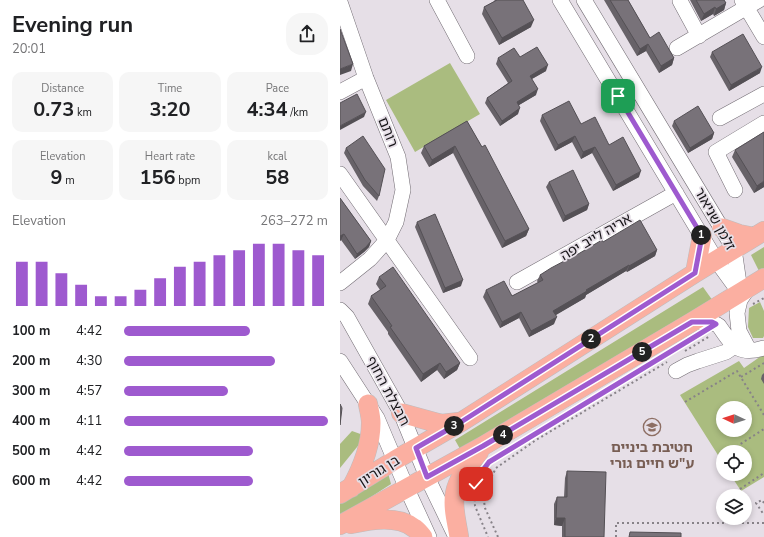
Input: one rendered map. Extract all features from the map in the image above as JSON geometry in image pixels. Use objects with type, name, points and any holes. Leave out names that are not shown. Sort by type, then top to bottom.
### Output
[{"type":"main road","points":[[722,228],[739,234],[759,234]]},
{"type":"main road","name":"בן גוריון","points":[[345,491],[461,422],[759,234]]},
{"type":"main road","points":[[695,273],[702,236]]},
{"type":"main road","name":"בן גוריון","points":[[340,526],[427,477],[486,454],[692,322],[764,278]]},
{"type":"main road","points":[[345,491],[358,475],[370,438],[371,422],[368,404]]},
{"type":"main road","points":[[401,413],[441,424],[461,422]]},
{"type":"main road","points":[[457,537],[454,504],[455,493],[465,470],[486,454]]},
{"type":"main road","points":[[340,526],[370,520],[395,520],[414,528],[423,537]]},
{"type":"street","points":[[437,0],[467,56]]},
{"type":"street","name":"זלמן שניאור","points":[[560,0],[716,260],[744,290]]},
{"type":"street","name":"זלמן שניאור","points":[[584,0],[734,249],[744,290]]},
{"type":"street","points":[[680,1],[699,36]]},
{"type":"street","name":"רותם","points":[[340,2],[366,78],[398,157],[403,190],[396,222],[387,240],[370,259],[340,283]]},
{"type":"street","points":[[677,48],[699,36],[749,3],[764,37]]},
{"type":"street","points":[[340,92],[366,78]]},
{"type":"street","points":[[720,118],[764,94]]},
{"type":"street","points":[[734,190],[716,152],[764,123]]},
{"type":"street","points":[[340,174],[470,358]]},
{"type":"street","name":"אריה לייב יפה","points":[[517,282],[676,192]]},
{"type":"street","name":"רותם","points":[[340,270],[370,259]]},
{"type":"street","points":[[742,346],[737,313],[744,290]]},
{"type":"street","name":"חבצלת החוף","points":[[340,310],[347,317],[401,413],[427,477],[457,537]]},
{"type":"street","points":[[692,322],[712,322],[719,326],[742,346],[756,351],[764,348]]},
{"type":"street","points":[[674,365],[686,365],[742,346]]},
{"type":"street","name":"חבצלת החוף","points":[[340,361],[377,418],[429,537]]},
{"type":"path","points":[[737,313],[764,298]]},
{"type":"path","points":[[679,354],[721,329]]},
{"type":"path","points":[[741,377],[764,362]]},
{"type":"path","points":[[498,537],[484,508],[483,494],[496,468],[536,440],[674,365]]},
{"type":"path","points":[[685,402],[737,371],[764,415]]},
{"type":"path","points":[[486,454],[556,421]]},
{"type":"path","points":[[739,445],[764,429]]},
{"type":"path","points":[[740,489],[764,473]]},
{"type":"path","points":[[478,479],[474,490],[475,506],[488,537]]},
{"type":"path","points":[[764,503],[762,500],[756,503],[764,515]]},
{"type":"path","points":[[616,537],[616,523],[764,523]]},
{"type":"green space","points":[[450,63],[480,114],[415,152],[386,100]]},
{"type":"green space","points":[[764,247],[764,270],[760,273],[751,255]]},
{"type":"green space","points":[[703,287],[713,301],[464,456],[455,440]]},
{"type":"green space","points":[[760,302],[764,311],[764,336],[763,338],[753,338],[748,327],[749,308]]},
{"type":"green space","points":[[764,354],[764,477],[744,489],[740,489],[735,481],[752,481],[752,445],[716,445],[716,452],[680,395],[739,361],[744,368]]},
{"type":"green space","points":[[352,431],[366,436],[340,468],[340,444]]},
{"type":"green space","points":[[388,473],[391,484],[340,517],[340,503]]},
{"type":"building","points":[[497,0],[523,0],[534,20],[502,38],[484,7]]},
{"type":"building","points":[[610,0],[628,0],[650,38],[659,32],[674,58],[661,66],[648,44],[640,49]]},
{"type":"building","points":[[696,0],[724,0],[726,3],[716,9],[715,7],[704,14]]},
{"type":"building","points":[[340,29],[353,64],[340,69]]},
{"type":"building","points":[[743,34],[762,67],[731,85],[712,52]]},
{"type":"building","points":[[537,47],[548,65],[530,76],[538,89],[517,102],[520,108],[502,121],[487,98],[512,81],[498,58],[514,48],[520,57]]},
{"type":"building","points":[[357,94],[366,112],[340,126],[340,103]]},
{"type":"building","points":[[569,101],[581,124],[595,117],[609,145],[623,137],[641,171],[616,185],[595,147],[583,152],[575,136],[558,145],[542,115]]},
{"type":"building","points":[[698,106],[714,133],[690,148],[674,121]]},
{"type":"building","points":[[467,121],[482,147],[485,145],[529,229],[505,241],[455,146],[432,160],[424,146]]},
{"type":"building","points":[[764,132],[764,181],[757,186],[735,150]]},
{"type":"building","points":[[363,136],[385,169],[379,196],[365,180],[346,148]]},
{"type":"building","points":[[573,170],[589,204],[565,216],[549,182]]},
{"type":"building","points":[[340,198],[371,241],[357,254],[344,234],[340,236]]},
{"type":"building","points":[[435,214],[463,280],[445,288],[417,222]]},
{"type":"building","points":[[640,220],[657,250],[586,290],[587,291],[553,311],[557,317],[531,331],[521,312],[502,322],[486,290],[504,281],[512,296],[543,280],[540,275],[551,268],[602,240],[603,242]]},
{"type":"building","points":[[393,267],[460,363],[446,372],[440,363],[423,374],[390,327],[392,326],[371,296],[386,286],[379,277]]},
{"type":"building","points":[[340,404],[342,408],[340,425]]},
{"type":"building","points":[[567,471],[606,472],[604,537],[565,537],[565,518],[556,518],[557,497],[567,497]]},
{"type":"building","points":[[630,532],[681,533],[681,537],[629,537]]},
{"type":"place","name":"חטיבת ביניים ע\"ש חיים גורי","points":[[652,427]]},
{"type":"route","points":[[476,484],[480,474],[489,462],[716,324],[712,322],[692,322],[483,446],[427,477],[416,448],[461,422],[695,273],[702,236],[618,96]]}]
